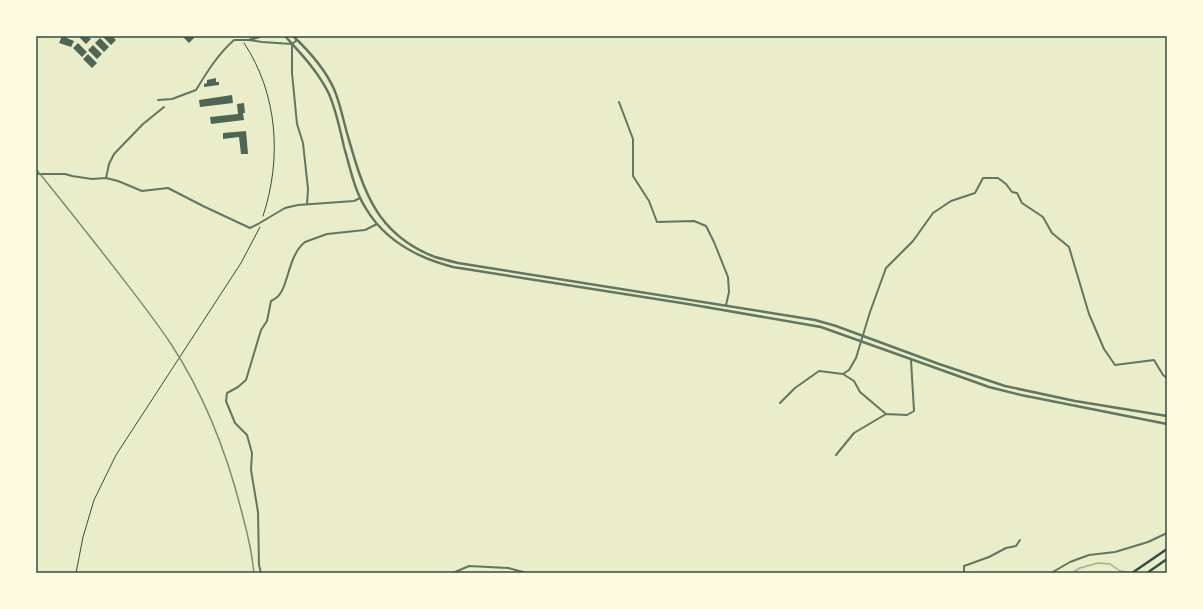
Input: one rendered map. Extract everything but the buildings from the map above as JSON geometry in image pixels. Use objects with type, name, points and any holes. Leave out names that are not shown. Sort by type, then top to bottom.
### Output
[{"type":"main road","points":[[1132,573],[1167,549]]},
{"type":"main road","points":[[1147,573],[1167,559]]},
{"type":"street","points":[[249,40],[262,36]]},
{"type":"street","points":[[284,36],[307,60],[320,78],[329,95],[352,175],[360,198],[365,207],[377,224],[398,243],[412,253],[431,261],[454,267],[821,327],[989,387],[1167,424]]},
{"type":"street","points":[[293,36],[325,72],[334,89],[357,169],[373,206],[386,225],[402,239],[435,257],[458,263],[815,320],[836,326],[939,364],[1005,386],[1075,401],[1167,416]]},
{"type":"street","points":[[158,100],[172,99],[196,90],[209,68],[234,40],[292,44],[298,40]]},
{"type":"street","points":[[292,44],[292,73],[297,124],[303,142],[308,189],[306,205]]},
{"type":"street","points":[[619,102],[633,139],[633,176],[649,201],[657,222],[694,221],[706,226],[728,277],[729,292],[726,305]]},
{"type":"street","points":[[106,178],[108,164],[114,154],[144,124],[164,107]]},
{"type":"street","points":[[36,174],[65,174],[92,179],[106,178],[118,181],[142,191],[168,188],[250,228],[285,208],[298,205],[354,200],[360,198]]},
{"type":"street","points":[[843,374],[848,370],[856,358],[870,312],[886,268],[913,241],[933,213],[951,201],[975,193],[983,178],[998,178],[1016,194],[1022,203],[1043,216],[1052,233],[1069,247],[1089,314],[1104,349],[1115,365],[1154,360],[1163,375],[1167,378]]},
{"type":"street","points":[[261,573],[258,512],[251,470],[252,453],[247,435],[235,423],[226,401],[227,392],[238,387],[246,380],[261,330],[267,321],[271,301],[277,298],[282,290],[291,261],[302,244],[328,234],[365,230],[377,224]]},
{"type":"street","points":[[836,455],[854,433],[886,414],[907,415],[914,410],[911,360]]},
{"type":"street","points":[[780,403],[795,388],[819,371],[843,374],[854,381],[860,392],[886,414]]},
{"type":"street","points":[[1051,573],[1070,562],[1090,555],[1115,552],[1148,542],[1167,533]]},
{"type":"street","points":[[964,573],[964,566],[989,557],[1006,548],[1016,546],[1020,540]]},
{"type":"street","points":[[453,573],[469,566],[508,568],[527,573]]},
{"type":"path","points":[[242,40],[254,59],[268,94],[271,110],[275,149],[271,191],[266,208]]},
{"type":"path","points":[[76,573],[94,500],[116,455],[228,284],[255,238]]},
{"type":"waterway","points":[[1072,573],[1080,568],[1098,563],[1110,564],[1120,571],[1137,573]]},
{"type":"railway","points":[[36,169],[150,314],[171,344],[194,384],[223,449],[247,531],[254,573]]}]
